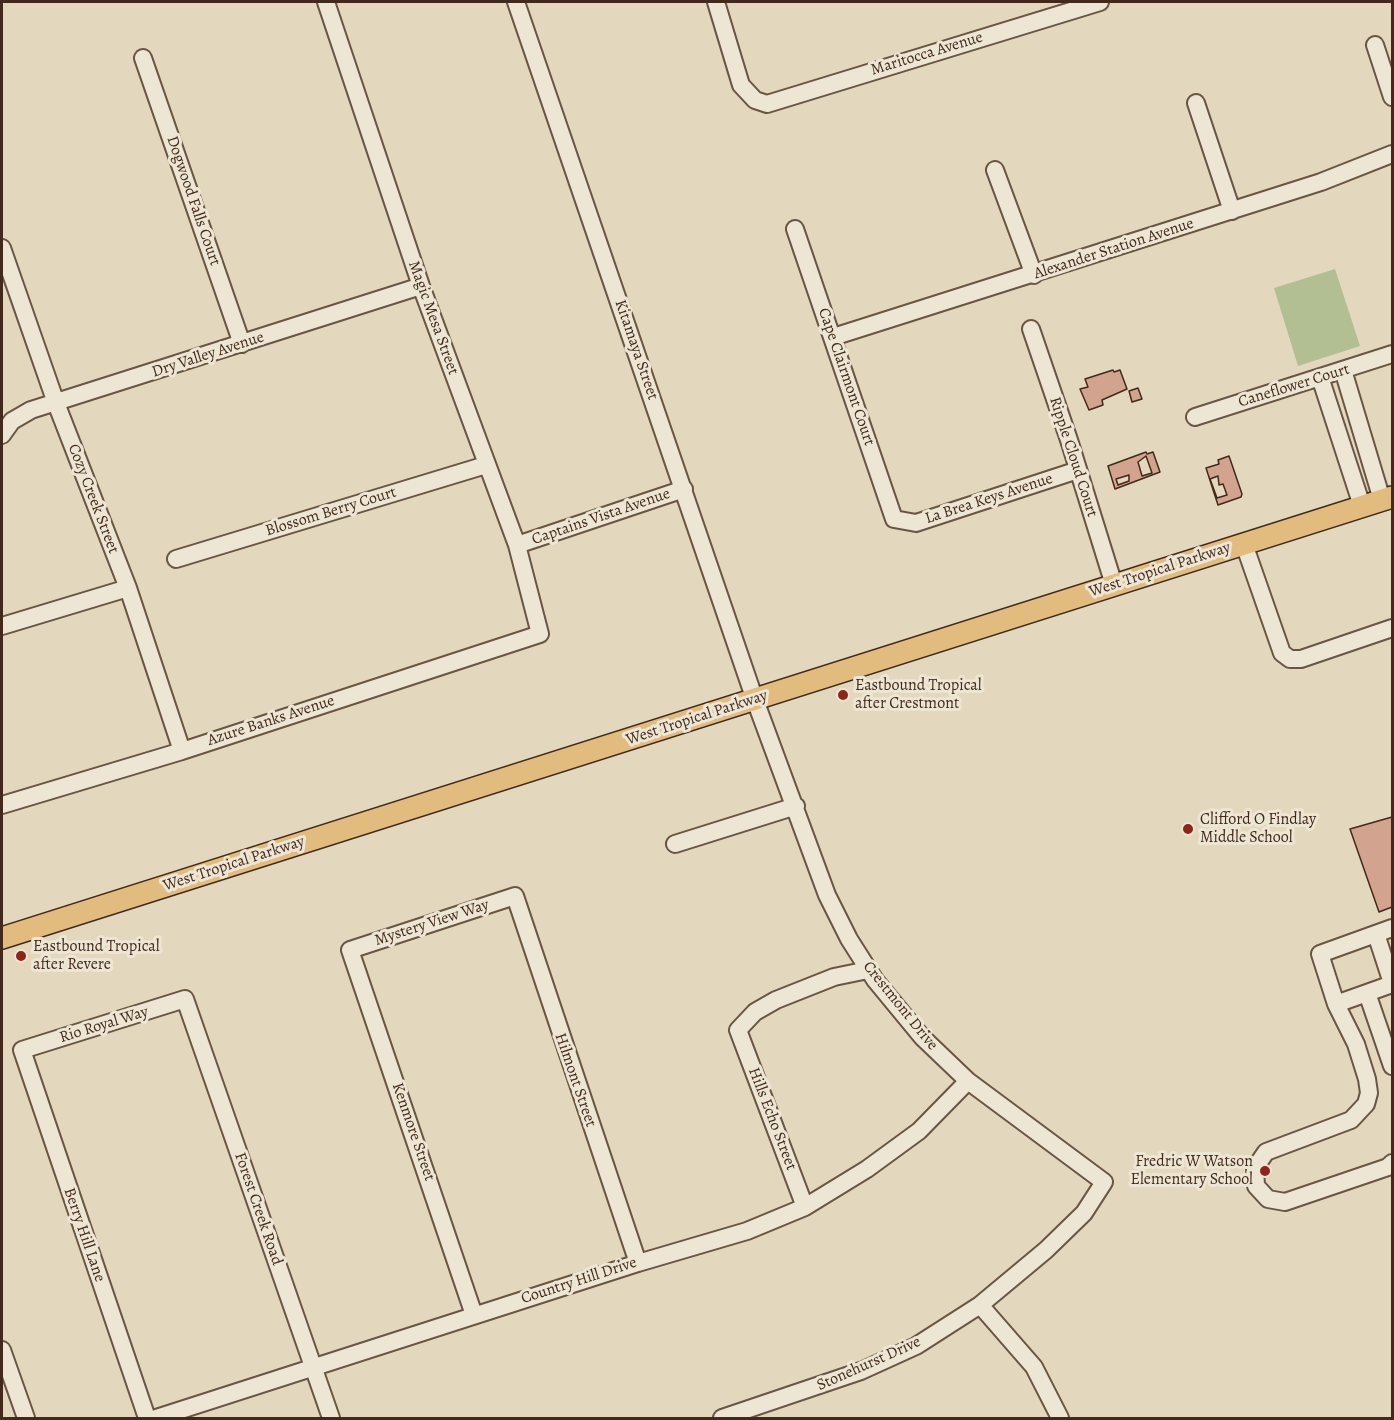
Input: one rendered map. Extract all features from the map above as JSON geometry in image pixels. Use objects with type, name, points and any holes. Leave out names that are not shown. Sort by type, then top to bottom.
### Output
[{"type":"main road","name":"West Tropical Parkway","points":[[2,938],[1387,498]]},
{"type":"street","name":"Magic Mesa Street","points":[[326,2],[420,286],[517,545],[540,634]]},
{"type":"street","name":"Kitamaya Street","points":[[516,2],[755,700]]},
{"type":"street","name":"Maritocca Avenue","points":[[716,2],[741,85],[755,100],[767,104],[1100,2]]},
{"type":"street","points":[[1375,45],[1392,97]]},
{"type":"street","name":"Dogwood Falls Court","points":[[143,58],[242,344]]},
{"type":"street","points":[[1196,103],[1232,211]]},
{"type":"street","name":"Alexander Station Avenue","points":[[832,337],[1034,275],[1321,182],[1392,154]]},
{"type":"street","points":[[995,170],[1034,275]]},
{"type":"street","name":"Cape Clairmont Court","points":[[795,229],[884,485],[889,509],[894,519],[900,521]]},
{"type":"street","name":"Cozy Creek Street","points":[[2,248],[56,403],[128,588],[182,751]]},
{"type":"street","name":"Dry Valley Avenue","points":[[2,435],[12,421],[31,410],[420,286]]},
{"type":"street","name":"Ripple Cloud Court","points":[[1031,329],[1113,585]]},
{"type":"street","name":"Caneflower Court","points":[[1195,417],[1392,354]]},
{"type":"street","points":[[1343,370],[1387,498]]},
{"type":"street","points":[[1320,377],[1362,506]]},
{"type":"street","name":"Blossom Berry Court","points":[[176,559],[486,465]]},
{"type":"street","name":"La Brea Keys Avenue","points":[[900,521],[916,523],[1078,470]]},
{"type":"street","name":"Captains Vista Avenue","points":[[517,545],[684,489]]},
{"type":"street","points":[[1244,544],[1282,652],[1290,659],[1301,660],[1392,628]]},
{"type":"street","points":[[2,626],[128,588]]},
{"type":"street","name":"Azure Banks Avenue","points":[[2,805],[182,751],[540,634]]},
{"type":"street","name":"Crestmont Drive","points":[[755,700],[827,895],[868,970],[922,1037],[968,1081],[1104,1182]]},
{"type":"street","points":[[675,844],[796,806]]},
{"type":"street","name":"Mystery View Way","points":[[350,950],[515,896]]},
{"type":"street","name":"Hilmont Street","points":[[515,896],[638,1263]]},
{"type":"street","points":[[1392,928],[1320,954],[1336,1004],[1356,1044],[1367,1079],[1369,1092],[1366,1104],[1351,1120],[1266,1152],[1255,1168],[1256,1186],[1268,1199],[1285,1202],[1388,1167],[1392,1163]]},
{"type":"street","points":[[1336,1004],[1392,984],[1376,934]]},
{"type":"street","name":"Kenmore Street","points":[[350,950],[474,1315]]},
{"type":"street","name":"Hills Echo Street","points":[[805,1207],[738,1030],[755,1012],[776,1000],[834,977],[868,970]]},
{"type":"street","points":[[1367,993],[1392,1066]]},
{"type":"street","name":"Rio Royal Way","points":[[22,1050],[185,999]]},
{"type":"street","name":"Forest Creek Road","points":[[185,999],[331,1419]]},
{"type":"street","name":"Berry Hill Lane","points":[[22,1050],[147,1419]]},
{"type":"street","name":"Country Hill Drive","points":[[156,1419],[474,1315],[747,1231],[805,1207],[867,1169],[919,1131],[968,1081]]},
{"type":"street","name":"Stonehurst Drive","points":[[722,1419],[861,1371],[915,1346],[980,1305],[1046,1250],[1084,1213],[1104,1182]]},
{"type":"street","points":[[980,1305],[1034,1367],[1060,1419]]},
{"type":"street","points":[[2,1350],[26,1419]]},
{"type":"green space","points":[[1335,269],[1360,346],[1298,366],[1274,288]]},
{"type":"building","points":[[1113,370],[1114,372],[1120,370],[1127,389],[1102,400],[1103,405],[1089,410],[1080,389],[1088,387],[1085,379]]},
{"type":"building","points":[[1138,388],[1142,399],[1132,402],[1129,391]]},
{"type":"building","points":[[1146,452],[1147,454],[1153,452],[1160,472],[1115,489],[1108,466]],"holes":[[[1146,456],[1152,473],[1142,476],[1138,462]],[[1129,475],[1129,481],[1118,485],[1116,479]]]},
{"type":"building","points":[[1229,456],[1242,494],[1241,497],[1218,505],[1206,468],[1219,464],[1218,460]],"holes":[[[1218,476],[1219,485],[1223,484],[1227,495],[1217,498],[1210,479]]]},
{"type":"building","points":[[1392,817],[1392,907],[1379,912],[1350,829]]},
{"type":"place","name":"Eastbound Tropical after Crestmont","points":[[843,695]]},
{"type":"place","name":"Clifford O Findlay Middle School","points":[[1188,829]]},
{"type":"place","name":"Eastbound Tropical after Revere","points":[[21,956]]},
{"type":"place","name":"Fredric W Watson Elementary School","points":[[1265,1171]]}]
